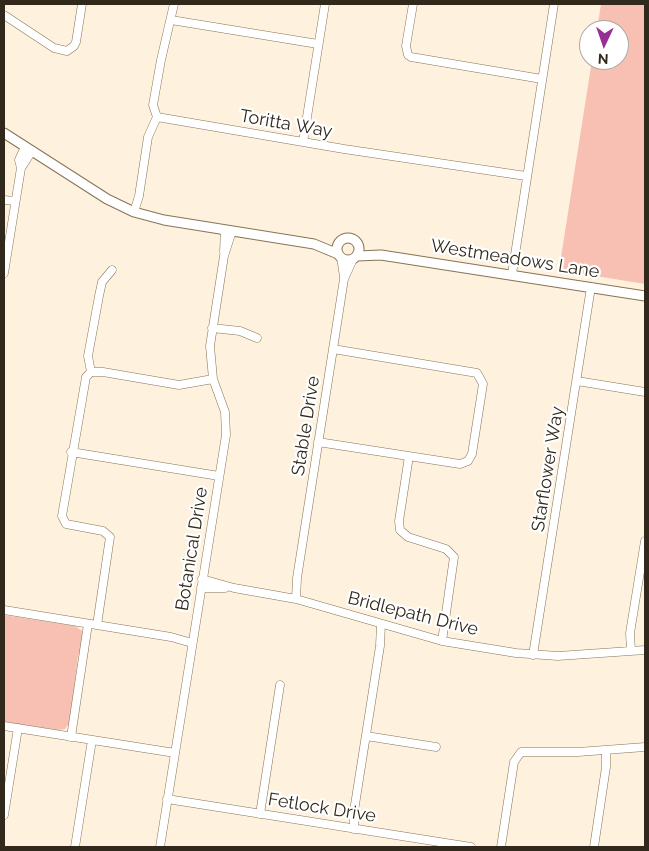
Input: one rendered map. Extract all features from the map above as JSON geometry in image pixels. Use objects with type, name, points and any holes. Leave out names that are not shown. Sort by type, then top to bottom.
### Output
[{"type":"street","points":[[4,15],[54,48],[62,51],[70,50],[77,39],[82,4]]},
{"type":"street","points":[[134,212],[139,196],[150,129],[157,117],[153,105],[174,4]]},
{"type":"street","points":[[303,142],[325,4]]},
{"type":"street","points":[[413,4],[406,46],[408,55],[411,57],[542,79]]},
{"type":"street","points":[[512,274],[554,4]]},
{"type":"street","points":[[171,20],[318,44]]},
{"type":"street","name":"Toritta Way","points":[[157,117],[303,142],[526,176]]},
{"type":"street","points":[[4,133],[107,200],[134,212],[164,220],[314,244],[340,255],[346,260],[355,258],[358,245],[351,238],[314,244]]},
{"type":"street","points":[[4,273],[20,168],[28,149]]},
{"type":"street","points":[[4,200],[15,201]]},
{"type":"street","name":"Botanical Drive","points":[[160,847],[227,424],[225,412],[213,379],[210,346],[229,230]]},
{"type":"street","points":[[340,255],[338,247],[341,241]]},
{"type":"street","name":"Westmeadows Lane","points":[[358,245],[381,255]]},
{"type":"street","name":"Stable Drive","points":[[340,255],[344,280]]},
{"type":"street","name":"Westmeadows Lane","points":[[355,258],[381,255],[645,296]]},
{"type":"street","name":"Stable Drive","points":[[293,598],[344,280],[355,258]]},
{"type":"street","points":[[97,625],[110,537],[102,531],[66,524],[62,518],[84,381],[91,372],[88,356],[98,296],[102,282],[112,270]]},
{"type":"street","name":"Starflower Way","points":[[533,655],[591,287]]},
{"type":"street","points":[[212,328],[240,331],[256,338]]},
{"type":"street","points":[[318,442],[460,464],[468,461],[472,454],[482,384],[480,376],[472,372],[333,349]]},
{"type":"street","points":[[91,372],[103,372],[180,385],[213,379]]},
{"type":"street","points":[[577,381],[645,392]]},
{"type":"street","points":[[72,452],[219,476]]},
{"type":"street","points":[[409,456],[399,521],[400,530],[408,537],[446,549],[454,557],[442,641]]},
{"type":"street","points":[[631,651],[630,633],[645,541]]},
{"type":"street","name":"Bridlepath Drive","points":[[202,579],[234,588],[293,598],[442,641],[533,655],[580,655],[645,650]]},
{"type":"street","name":"Bridlepath Drive","points":[[201,588],[234,588]]},
{"type":"street","points":[[4,610],[193,640]]},
{"type":"street","points":[[71,737],[88,624]]},
{"type":"street","points":[[351,828],[384,625]]},
{"type":"street","points":[[260,814],[280,685]]},
{"type":"street","points":[[4,726],[174,753]]},
{"type":"street","points":[[4,815],[18,728]]},
{"type":"street","points":[[366,736],[436,747]]},
{"type":"street","points":[[75,847],[92,740]]},
{"type":"street","points":[[501,847],[514,762],[521,752],[645,747]]},
{"type":"street","points":[[594,847],[606,768],[606,750]]},
{"type":"street","name":"Fetlock Drive","points":[[167,799],[471,847]]},
{"type":"street","points":[[409,847],[410,838]]},
{"type":"shaded area","points":[[601,4],[645,4],[645,284],[559,270],[590,70],[629,70],[629,20],[599,20]]},
{"type":"shaded area","points":[[4,615],[75,626],[82,631],[83,638],[81,653],[78,655],[70,722],[65,729],[58,730],[4,722]]}]
